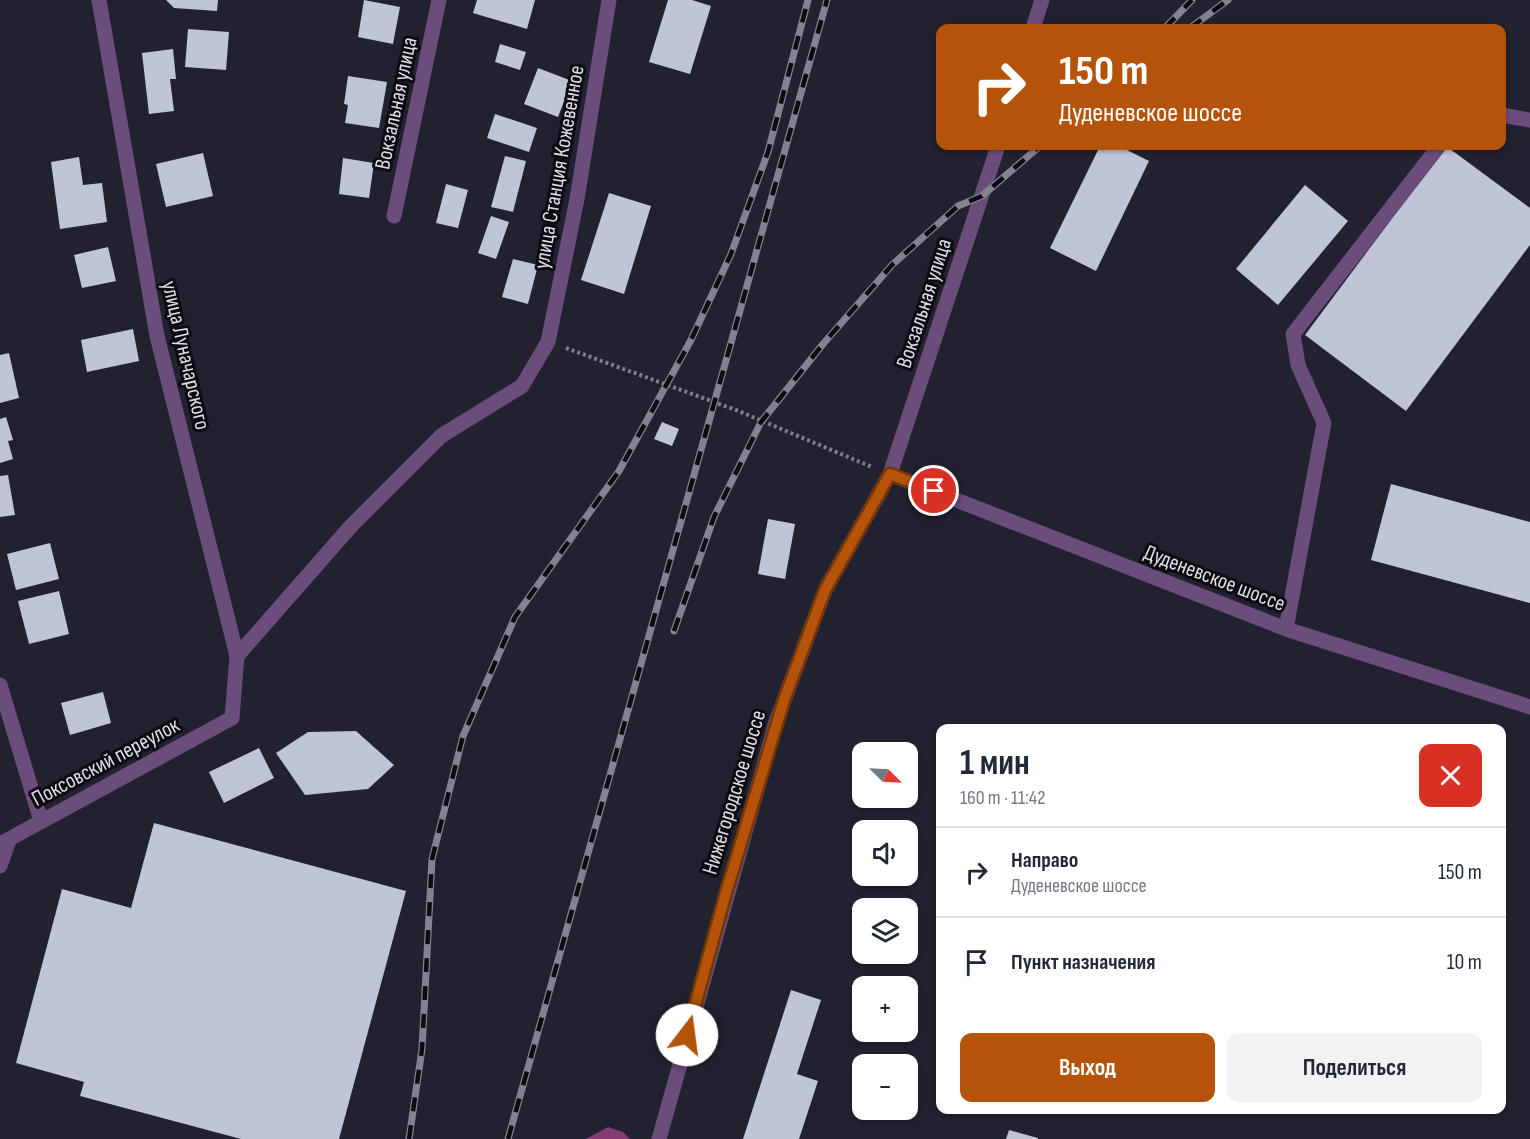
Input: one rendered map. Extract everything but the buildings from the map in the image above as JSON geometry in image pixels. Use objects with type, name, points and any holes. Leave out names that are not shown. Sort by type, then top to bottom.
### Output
[{"type":"street","name":"улица Луначарского","points":[[99,0],[157,336],[237,656],[232,718]]},
{"type":"street","name":"Вокзальная улица","points":[[394,216],[439,0]]},
{"type":"street","name":"улица Станция Кожевенное","points":[[237,656],[351,526],[441,436],[522,386],[548,342],[577,199],[609,0]]},
{"type":"street","points":[[1034,24],[1042,0]]},
{"type":"street","points":[[1506,116],[1530,120]]},
{"type":"street","name":"Вокзальная улица","points":[[890,474],[997,150]]},
{"type":"street","points":[[1286,629],[1324,423],[1298,365],[1293,334],[1436,150]]},
{"type":"street","name":"Дуденевское шоссе","points":[[890,474],[1286,629],[1530,707]]},
{"type":"street","name":"Нижегородское шоссе","points":[[659,1139],[776,722],[825,590],[890,474]]},
{"type":"street","points":[[0,685],[41,821]]},
{"type":"street","name":"Поксовский переулок","points":[[4,842],[232,718]]},
{"type":"street","points":[[0,866],[4,842]]},
{"type":"path","points":[[548,342],[736,410],[890,474]]},
{"type":"shaded area","points":[[608,1127],[623,1132],[630,1139],[586,1139]]},
{"type":"railway","points":[[409,1139],[422,1049],[432,859],[463,736],[515,617],[619,471],[691,340],[731,254],[768,152],[808,0]]},
{"type":"railway","points":[[508,1139],[827,0]]},
{"type":"railway","points":[[1169,24],[1192,0]]},
{"type":"railway","points":[[1195,24],[1228,0]]},
{"type":"railway","points":[[674,631],[714,517],[761,422],[823,344],[892,265],[958,206],[982,196],[1035,150]]},
{"type":"route","points":[[687,1035],[776,722],[825,590],[890,474],[934,491]]}]
